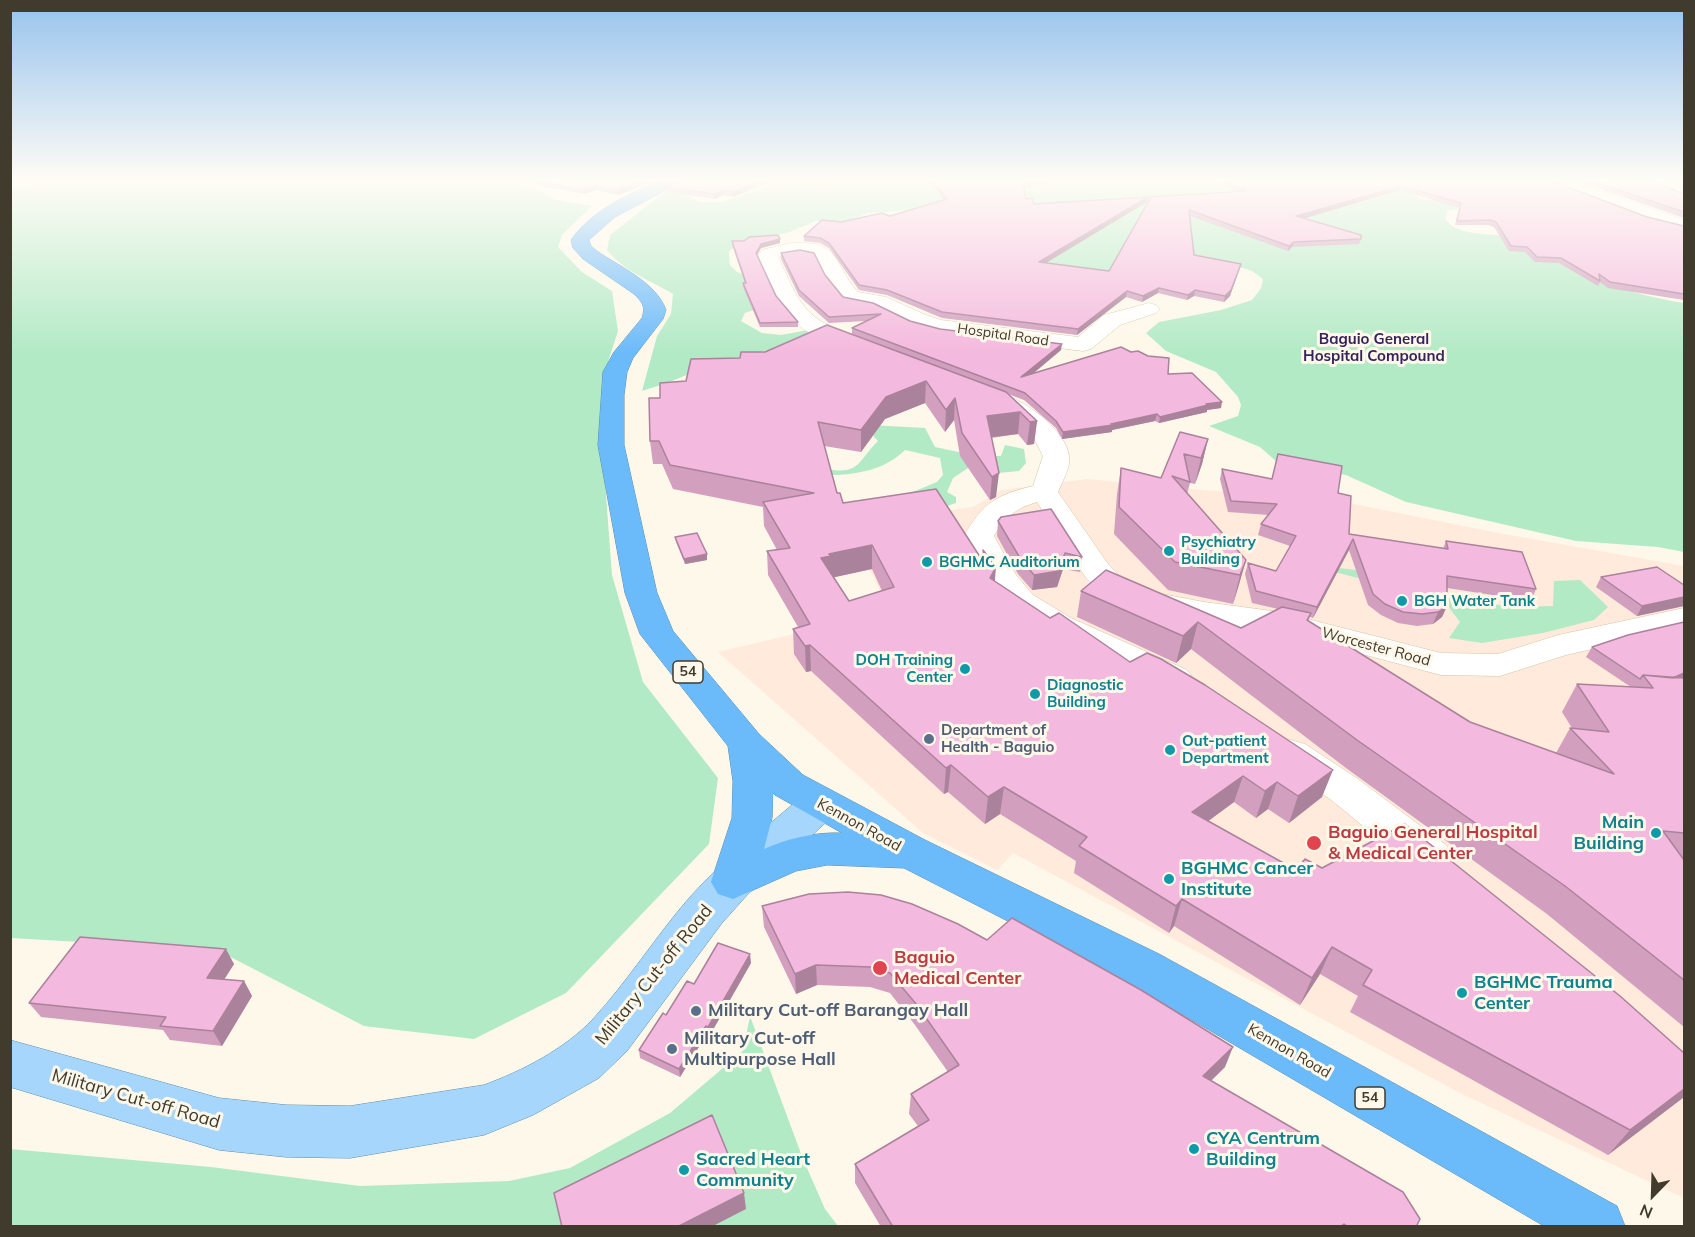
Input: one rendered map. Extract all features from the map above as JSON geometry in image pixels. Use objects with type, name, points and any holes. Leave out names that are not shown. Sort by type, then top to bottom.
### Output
[{"type":"highway","name":"Kennon Road","points":[[581,239],[582,248],[642,290],[652,301],[655,310],[652,319],[622,357],[615,372],[612,395],[611,445],[641,593],[657,634],[747,743],[789,785],[910,852],[1143,968],[1597,1227]]},
{"type":"highway","points":[[733,882],[752,818],[753,782],[747,743]]},
{"type":"highway","points":[[733,882],[788,856],[827,849],[910,852]]},
{"type":"main road","name":"Military Cut-off Road","points":[[10,1063],[219,1124],[275,1130],[350,1132],[484,1110],[515,1098],[572,1066],[610,1035],[706,909],[820,804]]},
{"type":"street","name":"Hospital Road","points":[[872,352],[820,330],[828,308],[879,301],[918,320],[940,326],[1071,344],[1086,343],[1112,320],[1149,309]]},
{"type":"street","points":[[985,394],[1014,407],[1045,435],[1056,455],[1044,492],[1017,498],[1000,506],[987,520],[979,536],[1002,579],[1022,602],[1059,625],[1168,675],[1203,695]]},
{"type":"street","name":"Worcester Road","points":[[1044,492],[1097,571],[1112,586],[1137,599],[1204,612],[1280,622],[1441,664],[1500,665],[1558,646],[1684,618]]},
{"type":"street","points":[[1259,732],[1344,789],[1456,875]]},
{"type":"shaded area","name":"Baguio General Hospital & Medical Center","points":[[1087,479],[1246,494],[1244,482],[1504,534],[1684,566],[1684,1198],[1462,1094],[1013,853],[997,870],[923,833],[718,652],[891,611],[847,525],[973,507],[1002,490]]},
{"type":"green space","points":[[10,239],[561,239],[558,247],[582,272],[612,291],[618,331],[606,368],[605,482],[612,575],[643,682],[718,778],[709,844],[566,993],[474,1039],[364,1026],[217,950],[11,938]]},
{"type":"green space","points":[[609,239],[748,239],[729,251],[730,265],[737,272],[762,282],[765,306],[745,313],[741,321],[762,333],[781,335],[808,330],[823,336],[800,346],[763,351],[734,363],[705,367],[642,391],[657,336],[671,314],[673,294],[630,270],[607,250]]},
{"type":"green space","points":[[981,239],[1519,239],[1550,252],[1617,287],[1684,303],[1684,552],[1658,547],[1576,541],[1406,502],[1346,475],[1278,463],[1260,447],[1209,426],[1238,416],[1241,405],[1238,397],[1216,372],[1166,351],[1146,333],[1159,322],[1221,310],[1252,300],[1261,288],[1263,279],[1252,271],[1223,262],[1128,271],[1082,272],[1075,277]]},
{"type":"green space","points":[[870,425],[925,428],[935,447],[977,456],[1001,456],[1005,445],[1024,449],[1026,463],[1019,471],[998,473],[971,466],[953,478],[947,492],[956,497],[956,503],[944,507],[891,501],[937,482],[943,475],[940,458],[905,450],[897,457],[870,470],[829,475],[826,469],[846,470],[857,465],[878,441]]},
{"type":"green space","points":[[1330,567],[1382,573],[1427,583],[1454,597],[1510,607],[1553,606],[1554,581],[1580,580],[1608,607],[1594,620],[1543,633],[1482,643],[1449,638],[1460,622],[1444,601],[1320,568]]},
{"type":"green space","points":[[750,1016],[803,1159],[825,1209],[838,1226],[11,1226],[10,1149],[211,1167],[360,1186],[509,1181],[570,1168],[670,1113],[743,1051]]},
{"type":"building","points":[[747,239],[780,239],[761,244],[756,253],[776,296],[798,322],[760,323],[743,283],[746,283],[732,241],[744,241]]},
{"type":"building","points":[[821,239],[1078,239],[1039,262],[1109,271],[1127,239],[1192,239],[1194,255],[1241,264],[1231,290],[1225,296],[1195,290],[1188,295],[1159,288],[1143,296],[1127,291],[1078,329],[942,312],[887,290],[859,285],[829,243]]},
{"type":"building","points":[[1269,239],[1361,239],[1294,242],[1289,246]]},
{"type":"building","points":[[1506,239],[1684,239],[1684,294],[1610,282],[1599,274],[1600,281],[1561,258],[1537,257],[1527,247],[1511,246]]},
{"type":"building","points":[[800,250],[814,253],[825,275],[843,297],[873,303],[910,321],[940,329],[1062,344],[1021,377],[1121,347],[1148,356],[1169,358],[1168,374],[1192,373],[1222,402],[1206,404],[1208,405],[1160,417],[1157,414],[1111,424],[1113,425],[1063,432],[1056,421],[1025,393],[852,328],[881,314],[829,317],[799,290],[781,253]]},
{"type":"building","points":[[827,325],[1006,392],[1037,421],[1030,422],[1020,412],[987,416],[999,473],[992,477],[962,433],[955,398],[946,410],[926,381],[886,397],[861,430],[818,422],[837,493],[840,493],[843,503],[936,489],[986,566],[983,550],[996,567],[990,578],[1050,618],[1059,613],[1130,662],[1147,653],[1161,659],[1205,685],[1333,770],[1298,796],[1277,782],[1265,791],[1243,776],[1192,812],[1296,870],[1305,859],[1322,868],[1405,824],[1620,996],[1684,1053],[1684,1089],[1630,1130],[1363,985],[1372,970],[1332,947],[1312,978],[1182,899],[1176,906],[1079,846],[1087,837],[1004,787],[988,797],[951,765],[946,768],[810,645],[805,646],[793,629],[810,624],[767,551],[790,548],[763,502],[814,493],[670,465],[659,441],[650,441],[649,398],[660,398],[660,383],[686,381],[691,359],[740,358],[741,352],[765,352]],"holes":[[[872,545],[894,587],[849,601],[821,558],[831,556],[829,554]]]},
{"type":"building","points":[[1180,432],[1208,439],[1201,458],[1184,454],[1190,482],[1172,476],[1246,560],[1240,575],[1175,562],[1119,507],[1121,468],[1161,478]]},
{"type":"building","points":[[1278,454],[1342,466],[1338,493],[1351,496],[1349,534],[1448,549],[1446,541],[1522,552],[1536,589],[1447,576],[1447,606],[1438,612],[1422,614],[1403,612],[1385,604],[1373,594],[1353,539],[1317,607],[1256,591],[1248,563],[1276,571],[1296,536],[1261,524],[1277,504],[1231,501],[1222,469],[1272,479]]},
{"type":"building","points":[[1051,509],[1082,557],[1065,553],[1059,571],[1034,575],[1020,558],[998,521],[1001,517]]},
{"type":"building","points":[[697,533],[707,554],[684,559],[675,537]]},
{"type":"building","points":[[1657,567],[1684,585],[1684,597],[1642,606],[1601,577]]},
{"type":"building","points":[[1106,570],[1241,628],[1282,607],[1311,613],[1307,620],[1470,722],[1614,774],[1570,728],[1609,732],[1577,684],[1653,688],[1643,675],[1684,678],[1684,833],[1663,831],[1684,860],[1684,980],[1565,886],[1357,740],[1198,622],[1183,636],[1081,591]]},
{"type":"building","points":[[1684,622],[1684,673],[1673,678],[1643,675],[1640,679],[1592,647],[1628,635]]},
{"type":"building","points":[[848,892],[881,895],[912,904],[958,924],[987,940],[1012,918],[1141,990],[1233,1047],[1203,1076],[1403,1192],[1420,1219],[1416,1227],[1348,1227],[1344,1224],[1340,1227],[893,1227],[855,1164],[929,1120],[911,1094],[959,1065],[917,1005],[890,973],[871,967],[816,965],[795,974],[762,906],[809,894]]},
{"type":"building","points":[[80,937],[226,949],[207,978],[244,981],[213,1031],[160,1026],[166,1017],[29,1003]]},
{"type":"building","points":[[718,943],[750,954],[708,1027],[706,1026],[679,1069],[639,1050],[663,1013],[666,1015],[687,981],[694,984]]},
{"type":"building","name":"Sacred Heart Community","points":[[712,1115],[744,1193],[677,1227],[562,1227],[554,1193]]},
{"type":"place","name":"Psychiatry Building","points":[[1169,551]]},
{"type":"place","name":"BGHMC Auditorium","points":[[927,562]]},
{"type":"place","name":"BGH Water Tank","points":[[1402,601]]},
{"type":"place","name":"DOH Training Center","points":[[965,669]]},
{"type":"place","name":"Diagnostic Building","points":[[1035,694]]},
{"type":"place","name":"Department of Health - Baguio","points":[[929,739]]},
{"type":"place","name":"Out-patient Department","points":[[1170,750]]},
{"type":"place","name":"Main Building","points":[[1656,833]]},
{"type":"place","name":"Baguio General Hospital & Medical Center","points":[[1314,843]]},
{"type":"place","name":"BGHMC Cancer Institute","points":[[1169,879]]},
{"type":"place","name":"Baguio Medical Center","points":[[880,968]]},
{"type":"place","name":"BGHMC Trauma Center","points":[[1462,993]]},
{"type":"place","name":"Military Cut-off Barangay Hall","points":[[696,1011]]},
{"type":"place","name":"Military Cut-off Multipurpose Hall","points":[[672,1049]]},
{"type":"place","name":"CYA Centrum Building","points":[[1194,1149]]},
{"type":"place","name":"Sacred Heart Community","points":[[684,1170]]},
{"type":"district","name":"Baguio General Hospital Compound","points":[[1374,348]]}]
